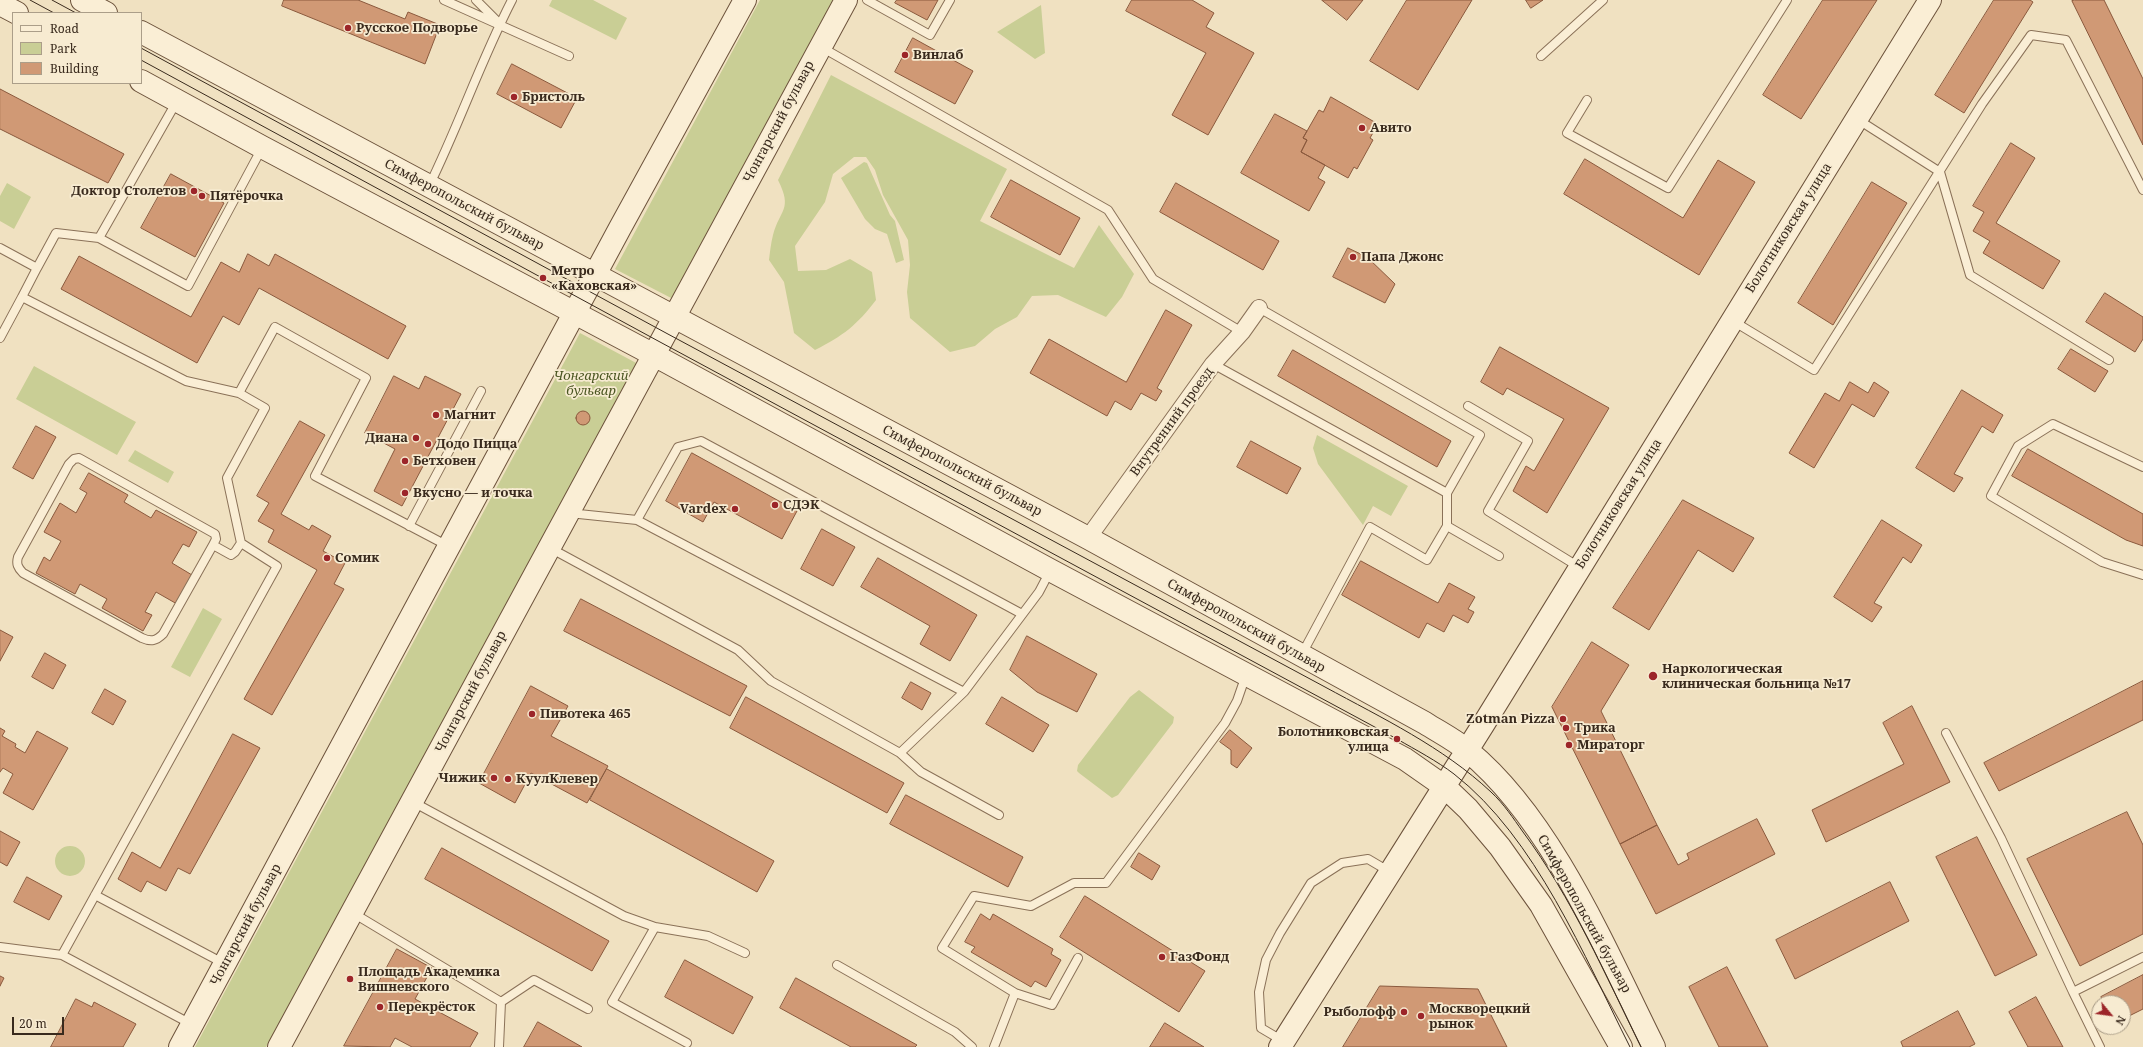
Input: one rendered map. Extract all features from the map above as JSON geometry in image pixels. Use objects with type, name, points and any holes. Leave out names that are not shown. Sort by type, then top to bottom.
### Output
[{"type":"main road","points":[[82,0],[104,12]]},
{"type":"main road","name":"Чонгарский бульвар","points":[[180,1047],[448,547],[745,0]]},
{"type":"main road","name":"Чонгарский бульвар","points":[[279,1047],[846,0]]},
{"type":"main road","name":"Болотниковская улица","points":[[1282,1044],[1445,787],[1930,0]]},
{"type":"main road","points":[[0,4],[15,12]]},
{"type":"main road","name":"Симферопольский бульвар","points":[[142,33],[1088,538],[1424,723],[1467,750],[1492,772],[1537,828],[1595,929],[1654,1047]]},
{"type":"main road","points":[[142,82],[262,147],[654,354],[1050,570],[1405,759],[1445,787],[1500,846],[1541,905],[1621,1047]]},
{"type":"street","name":"Внутренний проезд","points":[[1088,538],[1213,364],[1242,332],[1259,308]]},
{"type":"lane","points":[[444,0],[569,56]]},
{"type":"lane","points":[[476,0],[500,24]]},
{"type":"lane","points":[[429,186],[453,137],[500,24],[512,0]]},
{"type":"lane","points":[[867,0],[930,35],[950,0]]},
{"type":"lane","points":[[1541,56],[1603,0]]},
{"type":"lane","points":[[1588,100],[1567,133],[1668,188],[1787,0]]},
{"type":"lane","points":[[1732,321],[1814,370],[1982,104],[2031,35],[2066,40],[2141,180],[2143,190]]},
{"type":"lane","points":[[820,47],[1108,210],[1153,279],[1242,332]]},
{"type":"lane","points":[[99,238],[177,101]]},
{"type":"lane","points":[[1857,119],[1940,172],[1970,275],[2109,360]]},
{"type":"lane","points":[[0,338],[56,233],[99,238],[188,286],[262,147]]},
{"type":"lane","points":[[0,248],[37,268]]},
{"type":"lane","points":[[22,297],[186,381],[239,393],[265,408],[227,478],[241,544],[276,566],[62,955]]},
{"type":"lane","points":[[1259,308],[1480,435],[1447,493],[1447,526],[1427,560],[1370,527],[1301,656]]},
{"type":"lane","points":[[239,393],[275,327],[366,378],[315,476],[448,547]]},
{"type":"lane","points":[[1213,364],[1447,493]]},
{"type":"lane","points":[[409,526],[481,391]]},
{"type":"lane","points":[[1468,406],[1528,441],[1488,511],[1580,567]]},
{"type":"lane","points":[[2143,467],[2053,424],[2018,446],[1991,496],[2102,562],[2143,575]]},
{"type":"lane","points":[[637,520],[678,447],[700,441],[1022,614]]},
{"type":"lane","points":[[79,458],[209,529],[215,534],[216,539],[213,545],[163,634],[158,639],[150,641],[23,573],[18,568],[17,562],[69,464],[74,459],[79,458]]},
{"type":"lane","points":[[568,513],[637,520],[964,692]]},
{"type":"lane","points":[[1447,526],[1499,556]]},
{"type":"lane","points":[[213,545],[231,555],[241,544]]},
{"type":"lane","points":[[550,548],[738,650],[771,681],[900,753],[920,772],[999,815]]},
{"type":"lane","points":[[900,753],[964,692],[1039,592],[1050,570]]},
{"type":"lane","points":[[1078,958],[1052,1005],[1015,993],[942,948],[974,896],[1030,906],[1074,883],[1106,883],[1225,723],[1237,701],[1247,674]]},
{"type":"lane","points":[[1946,733],[2001,838],[2100,1047]]},
{"type":"lane","points":[[412,802],[624,916],[655,927],[708,936],[745,953]]},
{"type":"lane","points":[[1282,1044],[1261,1028],[1259,992],[1266,960],[1280,933],[1311,883],[1342,863],[1368,859],[1391,872]]},
{"type":"lane","points":[[95,895],[225,964]]},
{"type":"lane","points":[[352,913],[501,1002]]},
{"type":"lane","points":[[655,927],[612,1002],[687,1043]]},
{"type":"lane","points":[[0,947],[62,955],[192,1024]]},
{"type":"lane","points":[[2073,992],[2143,957]]},
{"type":"lane","points":[[838,965],[955,1032],[972,1047]]},
{"type":"lane","points":[[501,1002],[534,980],[588,1009]]},
{"type":"lane","points":[[994,1047],[1015,993]]},
{"type":"lane","points":[[499,1047],[501,1002]]},
{"type":"green space","points":[[552,0],[593,0],[627,18],[616,40],[549,6]]},
{"type":"green space","points":[[760,0],[837,0],[675,300],[615,269]]},
{"type":"green space","points":[[1041,5],[1045,53],[1035,59],[997,32]]},
{"type":"green space","points":[[831,75],[1007,169],[980,221],[1074,268],[1099,225],[1134,274],[1122,297],[1106,317],[1058,295],[1032,296],[1017,317],[995,329],[975,346],[950,352],[910,318],[907,292],[910,265],[908,240],[883,195],[875,170],[866,157],[854,157],[833,174],[825,202],[795,246],[798,271],[826,270],[850,259],[872,272],[876,300],[856,323],[842,335],[815,350],[794,333],[784,282],[769,260],[773,235],[785,204],[785,198],[778,180]]},
{"type":"green space","points":[[864,162],[867,163],[890,215],[895,221],[904,260],[896,263],[887,234],[875,229],[865,219],[841,178]]},
{"type":"green space","points":[[7,183],[31,197],[14,229],[0,221],[0,196]]},
{"type":"green space","name":"Чонгарский бульвар","points":[[580,333],[640,365],[266,1047],[195,1047]]},
{"type":"green space","points":[[34,366],[136,422],[117,455],[16,399]]},
{"type":"green space","points":[[1317,435],[1408,486],[1391,516],[1373,506],[1363,525],[1318,464],[1313,448]]},
{"type":"green space","points":[[135,450],[174,472],[168,483],[128,461]]},
{"type":"green space","points":[[203,608],[222,619],[190,677],[171,667]]},
{"type":"green space","points":[[1139,690],[1174,717],[1173,723],[1118,795],[1112,798],[1079,773],[1077,771],[1078,765],[1130,697]]},
{"type":"green space","points":[[70,846],[81,850],[85,861],[81,872],[70,876],[59,872],[55,861],[59,850]]},
{"type":"building","points":[[284,0],[358,0],[405,19],[408,12],[440,25],[425,64],[282,6]]},
{"type":"building","points":[[897,0],[938,0],[927,20],[895,3]]},
{"type":"building","points":[[1132,0],[1192,0],[1214,13],[1206,27],[1254,53],[1208,135],[1172,115],[1206,53],[1126,11]]},
{"type":"building","points":[[1322,0],[1363,0],[1347,20]]},
{"type":"building","points":[[1407,0],[1472,0],[1418,90],[1370,61]]},
{"type":"building","points":[[1526,0],[1543,0],[1531,8]]},
{"type":"building","points":[[1823,0],[1877,0],[1801,119],[1763,95]]},
{"type":"building","points":[[1994,0],[2030,0],[2033,2],[1964,113],[1935,95]]},
{"type":"building","points":[[2104,0],[2143,79],[2143,145],[2072,1]]},
{"type":"building","points":[[913,38],[973,71],[955,104],[895,72]]},
{"type":"building","points":[[512,64],[577,98],[561,128],[497,94]]},
{"type":"building","points":[[0,89],[124,154],[108,183],[0,129]]},
{"type":"building","points":[[1331,97],[1378,124],[1370,138],[1373,140],[1357,169],[1354,167],[1348,178],[1301,152],[1307,140],[1303,138],[1319,110],[1323,112]]},
{"type":"building","points":[[1275,114],[1307,131],[1303,138],[1307,140],[1301,152],[1325,165],[1318,178],[1325,182],[1309,211],[1241,173]]},
{"type":"building","points":[[2011,143],[2035,158],[1996,223],[2060,261],[2043,289],[1983,253],[1990,241],[1973,231],[1984,212],[1973,206]]},
{"type":"building","points":[[1585,159],[1683,218],[1718,160],[1755,182],[1699,275],[1564,194]]},
{"type":"building","points":[[171,174],[224,203],[195,257],[141,228]]},
{"type":"building","points":[[1011,180],[1080,218],[1060,255],[991,217]]},
{"type":"building","points":[[1872,182],[1907,203],[1833,325],[1798,303]]},
{"type":"building","points":[[1176,183],[1279,241],[1263,270],[1160,212]]},
{"type":"building","points":[[1348,248],[1367,257],[1395,284],[1385,303],[1333,277]]},
{"type":"building","points":[[248,254],[269,266],[275,254],[406,326],[388,359],[259,288],[239,325],[223,316],[197,363],[61,289],[79,256],[191,317],[221,262],[239,272]]},
{"type":"building","points":[[2105,293],[2143,317],[2143,339],[2135,352],[2086,322]]},
{"type":"building","points":[[1166,310],[1192,325],[1157,388],[1162,391],[1156,401],[1141,393],[1131,410],[1115,401],[1107,416],[1030,373],[1049,339],[1126,382]]},
{"type":"building","points":[[1500,347],[1609,408],[1547,513],[1513,491],[1526,466],[1534,471],[1564,419],[1507,388],[1503,395],[1481,382]]},
{"type":"building","points":[[2071,349],[2108,371],[2095,392],[2058,369]]},
{"type":"building","points":[[1293,350],[1451,441],[1437,467],[1278,376]]},
{"type":"building","points":[[394,376],[419,389],[425,376],[461,394],[402,506],[374,491],[395,449],[365,433]]},
{"type":"building","points":[[1850,382],[1868,393],[1874,382],[1889,392],[1874,417],[1852,404],[1814,468],[1789,453],[1825,393],[1839,401]]},
{"type":"building","points":[[1962,390],[2003,415],[1993,433],[1982,426],[1954,474],[1963,478],[1954,492],[1916,468]]},
{"type":"building","points":[[583,411],[588,413],[590,418],[588,423],[583,425],[578,423],[576,418],[578,413]]},
{"type":"building","points":[[300,421],[325,435],[281,514],[309,530],[312,525],[331,536],[323,551],[345,563],[334,584],[344,589],[272,715],[244,699],[317,570],[268,542],[274,530],[258,521],[269,503],[257,496]]},
{"type":"building","points":[[36,426],[56,437],[33,479],[13,468]]},
{"type":"building","points":[[1251,441],[1301,468],[1287,494],[1237,467]]},
{"type":"building","points":[[2028,449],[2143,514],[2143,546],[2126,540],[2012,476]]},
{"type":"building","points":[[692,453],[797,511],[782,539],[714,502],[703,522],[666,501]]},
{"type":"building","points":[[89,473],[128,495],[124,502],[151,518],[156,510],[197,532],[189,547],[183,544],[172,563],[192,575],[177,604],[156,592],[145,612],[152,615],[143,631],[102,608],[107,599],[80,584],[75,594],[36,573],[44,557],[50,561],[61,541],[44,532],[60,503],[76,513],[87,493],[80,489]]},
{"type":"building","points":[[1683,500],[1754,538],[1733,572],[1698,550],[1649,630],[1613,608]]},
{"type":"building","points":[[1882,520],[1922,545],[1911,563],[1903,557],[1874,603],[1882,607],[1872,622],[1834,597]]},
{"type":"building","points":[[822,529],[855,547],[833,586],[801,569]]},
{"type":"building","points":[[878,558],[977,615],[950,661],[920,644],[930,626],[861,587]]},
{"type":"building","points":[[1361,561],[1438,603],[1449,583],[1475,597],[1468,609],[1474,612],[1468,623],[1453,615],[1444,632],[1427,623],[1419,638],[1342,595]]},
{"type":"building","points":[[581,599],[747,686],[730,716],[564,631]]},
{"type":"building","points":[[0,630],[13,637],[0,661]]},
{"type":"building","points":[[1027,636],[1097,674],[1077,712],[1037,692],[1010,670]]},
{"type":"building","points":[[1592,642],[1629,665],[1601,711],[1657,825],[1620,844],[1552,707]]},
{"type":"building","points":[[45,653],[66,665],[53,689],[32,677]]},
{"type":"building","points":[[2143,681],[2143,720],[1999,791],[1984,763]]},
{"type":"building","points":[[911,682],[931,693],[922,710],[902,698]]},
{"type":"building","points":[[531,686],[568,706],[551,736],[608,766],[587,803],[531,773],[515,803],[479,783]]},
{"type":"building","points":[[105,689],[126,701],[113,725],[92,713]]},
{"type":"building","points":[[746,697],[904,783],[887,813],[730,728]]},
{"type":"building","points":[[1002,697],[1049,725],[1033,752],[986,724]]},
{"type":"building","points":[[1912,706],[1950,782],[1826,842],[1812,810],[1904,764],[1883,723]]},
{"type":"building","points":[[0,728],[5,731],[2,736],[16,744],[15,747],[25,753],[37,731],[68,748],[33,810],[3,793],[13,774],[3,768],[0,772]]},
{"type":"building","points":[[1230,730],[1252,748],[1237,768],[1231,764],[1231,750],[1220,742]]},
{"type":"building","points":[[233,734],[260,748],[190,874],[178,868],[166,891],[147,881],[141,892],[118,879],[132,852],[160,868]]},
{"type":"building","points":[[607,769],[774,861],[757,892],[590,800]]},
{"type":"building","points":[[906,795],[1023,857],[1008,887],[890,824]]},
{"type":"building","points":[[2127,812],[2143,845],[2143,934],[2080,966],[2027,859]]},
{"type":"building","points":[[1757,819],[1775,854],[1656,914],[1620,844],[1657,825],[1678,865],[1689,859],[1687,854]]},
{"type":"building","points":[[0,831],[20,842],[7,866],[0,862]]},
{"type":"building","points":[[1977,837],[2037,955],[1995,976],[1936,857]]},
{"type":"building","points":[[442,848],[609,941],[592,971],[425,879]]},
{"type":"building","points":[[1139,853],[1160,866],[1152,880],[1131,867]]},
{"type":"building","points":[[27,877],[62,896],[49,920],[14,902]]},
{"type":"building","points":[[1890,882],[1909,921],[1795,979],[1776,940]]},
{"type":"building","points":[[1085,896],[1205,971],[1179,1012],[1060,937]]},
{"type":"building","points":[[981,914],[990,920],[993,914],[1053,949],[1051,954],[1061,960],[1046,987],[1035,981],[1031,987],[971,952],[975,947],[965,942]]},
{"type":"building","points":[[397,949],[432,968],[415,999],[478,1033],[470,1047],[412,1047],[395,1038],[390,1047],[344,1046]]},
{"type":"building","points":[[685,960],[753,997],[733,1034],[665,997]]},
{"type":"building","points":[[1727,967],[1768,1047],[1719,1047],[1689,987]]},
{"type":"building","points":[[2143,975],[2143,1009],[2131,1015],[2131,995],[2105,995]]},
{"type":"building","points":[[0,976],[4,978],[0,986]]},
{"type":"building","points":[[796,978],[917,1045],[915,1047],[851,1047],[780,1008]]},
{"type":"building","name":"Москворецкий рынок","points":[[1380,986],[1478,989],[1507,1047],[1343,1047]]},
{"type":"building","points":[[2036,997],[2063,1047],[2028,1047],[2009,1012]]},
{"type":"building","points":[[76,999],[92,1007],[94,1002],[136,1024],[123,1047],[51,1047]]},
{"type":"building","points":[[1958,1011],[1975,1044],[1969,1047],[1903,1047],[1901,1042]]},
{"type":"building","points":[[538,1022],[582,1047],[524,1047]]},
{"type":"building","points":[[1165,1023],[1204,1047],[1150,1047]]},
{"type":"tram line","points":[[30,0],[52,12]]},
{"type":"tram line","points":[[52,0],[74,12]]},
{"type":"tram line","points":[[142,49],[666,333],[1368,710],[1432,747],[1453,761],[1496,797],[1541,857],[1587,937],[1641,1047]]},
{"type":"tram line","points":[[142,61],[660,342],[1397,739],[1441,765],[1454,774],[1483,800],[1510,831],[1534,865],[1556,900],[1630,1047]]},
{"type":"place","name":"Русское Подворье","points":[[348,28]]},
{"type":"place","name":"Винлаб","points":[[905,55]]},
{"type":"place","name":"Бристоль","points":[[514,97]]},
{"type":"place","name":"Авито","points":[[1362,128]]},
{"type":"place","name":"Доктор Столетов","points":[[194,191]]},
{"type":"place","name":"Пятёрочка","points":[[202,196]]},
{"type":"place","name":"Папа Джонс","points":[[1353,257]]},
{"type":"place","name":"Метро «Каховская»","points":[[543,278]]},
{"type":"place","name":"Магнит","points":[[436,415]]},
{"type":"place","name":"Диана","points":[[416,438]]},
{"type":"place","name":"Додо Пицца","points":[[428,444]]},
{"type":"place","name":"Бетховен","points":[[405,461]]},
{"type":"place","name":"Вкусно — и точка","points":[[405,493]]},
{"type":"place","name":"СДЭК","points":[[775,505]]},
{"type":"place","name":"Vardex","points":[[735,509]]},
{"type":"place","name":"Сомик","points":[[327,558]]},
{"type":"place","name":"Наркологическая клиническая больница №17","points":[[1653,676]]},
{"type":"place","name":"Пивотека 465","points":[[532,714]]},
{"type":"place","name":"Zotman Pizza","points":[[1563,719]]},
{"type":"place","name":"Трика","points":[[1566,728]]},
{"type":"place","name":"Болотниковская улица","points":[[1397,739]]},
{"type":"place","name":"Мираторг","points":[[1569,745]]},
{"type":"place","name":"Чижик","points":[[494,778]]},
{"type":"place","name":"КуулКлевер","points":[[508,779]]},
{"type":"place","name":"ГазФонд","points":[[1162,957]]},
{"type":"place","name":"Площадь Академика Вишневского","points":[[350,979]]},
{"type":"place","name":"Перекрёсток","points":[[380,1007]]},
{"type":"place","name":"Рыболофф","points":[[1404,1012]]},
{"type":"place","name":"Москворецкий рынок","points":[[1421,1016]]}]
